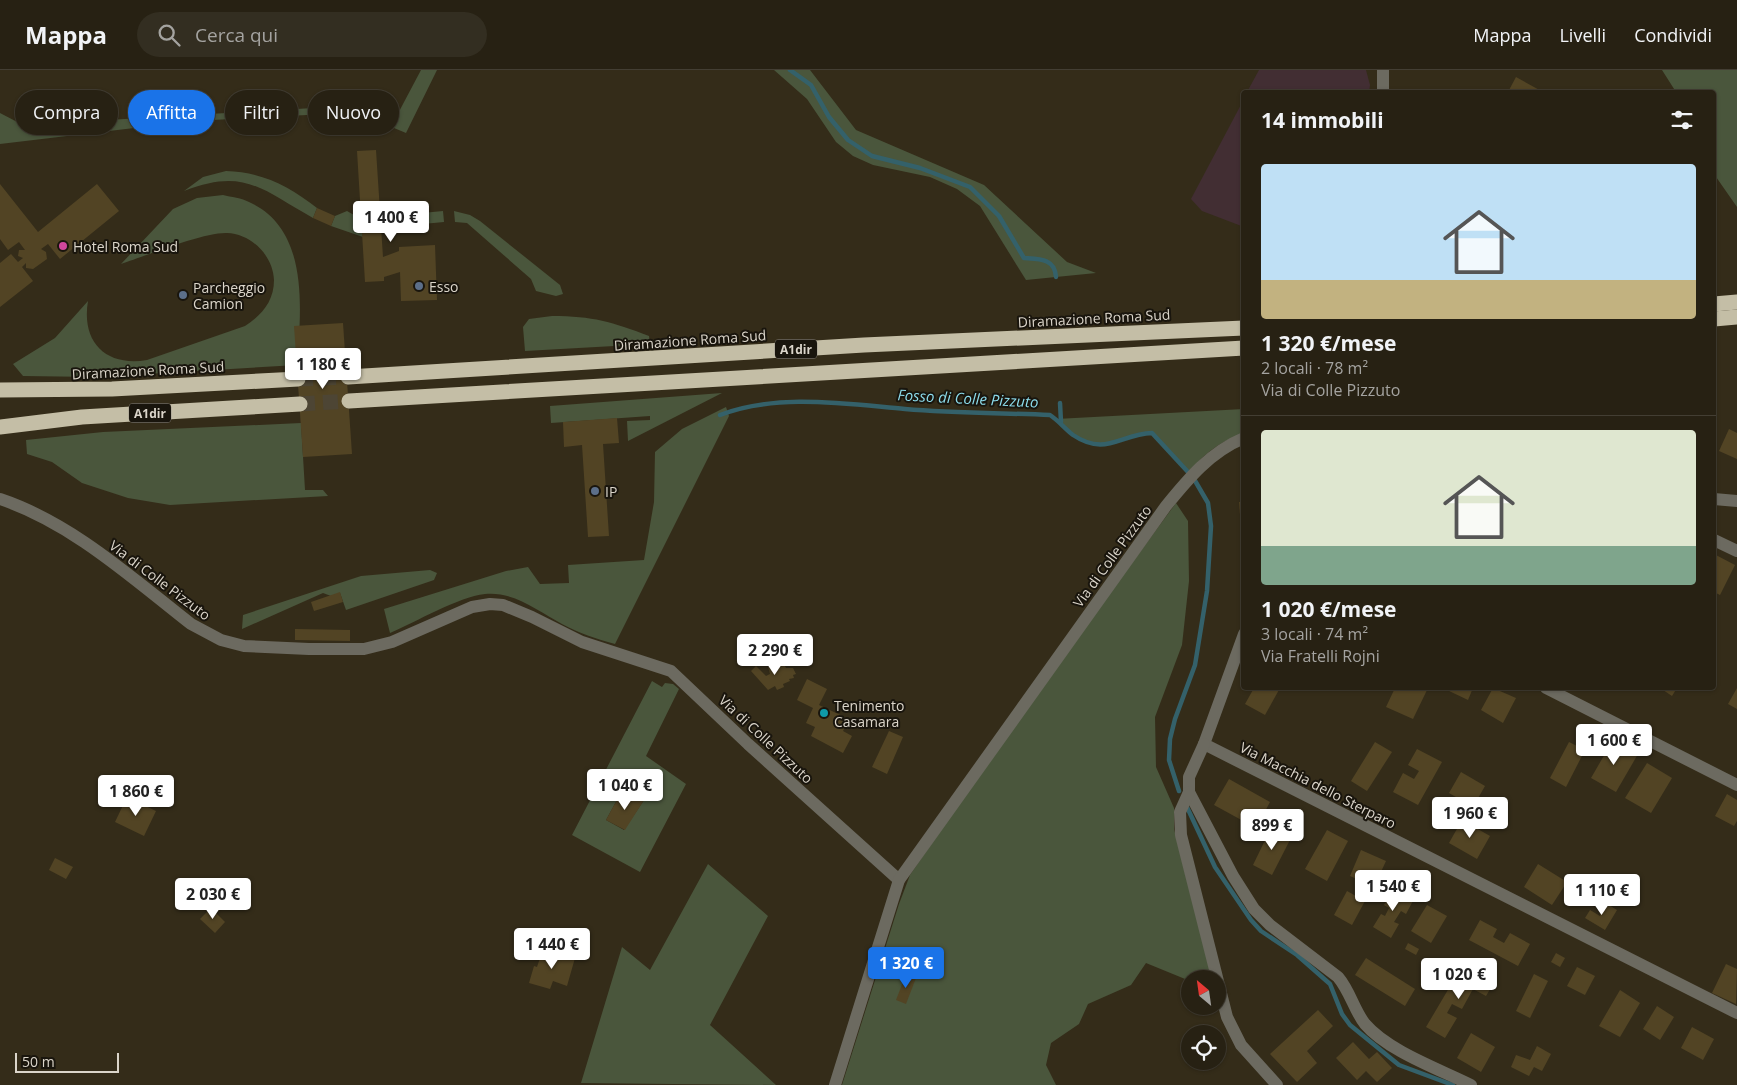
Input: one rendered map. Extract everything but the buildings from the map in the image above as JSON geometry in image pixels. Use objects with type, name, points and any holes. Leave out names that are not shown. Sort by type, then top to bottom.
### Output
[{"type":"highway","points":[[1716,304],[1737,302]]},
{"type":"highway","points":[[1716,318],[1737,317]]},
{"type":"highway","name":"Diramazione Roma Sud","points":[[348,377],[864,345],[1241,328]]},
{"type":"highway","name":"A1dir","points":[[349,401],[1241,348]]},
{"type":"highway","name":"Diramazione Roma Sud","points":[[0,390],[112,389],[298,379]]},
{"type":"highway","name":"A1dir","points":[[0,427],[82,417],[300,404]]},
{"type":"street","points":[[1383,70],[1383,90]]},
{"type":"street","name":"Via di Colle Pizzuto","points":[[835,1085],[899,880],[1166,506],[1196,470],[1220,450],[1241,440]]},
{"type":"street","name":"Via di Colle Pizzuto","points":[[0,499],[26,510],[72,535],[104,556],[191,624],[209,635],[232,644],[274,648],[364,649],[392,642],[472,607],[496,604],[532,617],[582,642],[667,668],[738,735],[899,880]]},
{"type":"street","points":[[1716,499],[1737,500]]},
{"type":"street","points":[[1716,541],[1737,551]]},
{"type":"street","points":[[1241,642],[1204,744],[1189,777],[1189,792],[1180,812],[1181,835],[1215,963],[1227,1017],[1238,1041],[1277,1085]]},
{"type":"street","points":[[1550,690],[1737,785]]},
{"type":"street","name":"Via Macchia dello Sterparo","points":[[1204,744],[1737,1013]]},
{"type":"street","points":[[1189,792],[1233,876],[1258,913],[1338,978],[1346,988],[1364,1022],[1376,1034],[1398,1049],[1471,1085]]},
{"type":"shaded area","points":[[1259,70],[1366,70],[1370,85],[1369,90],[1248,90]]},
{"type":"shaded area","points":[[1241,105],[1241,226],[1202,211],[1191,199]]},
{"type":"green space","points":[[421,70],[437,70],[406,133],[399,130],[399,112]]},
{"type":"green space","points":[[774,70],[810,70],[856,130],[984,185],[1067,262],[1096,273],[1026,280],[980,206],[957,189],[930,177],[873,165],[853,156],[836,142],[807,99]]},
{"type":"green space","points":[[1662,70],[1737,70],[1737,207],[1716,177],[1716,90],[1675,90]]},
{"type":"green space","points":[[308,108],[308,115],[298,115],[298,109]]},
{"type":"green space","points":[[0,113],[15,121],[15,135],[76,135],[0,144]]},
{"type":"green space","points":[[225,113],[225,119],[215,120],[215,114]]},
{"type":"green space","points":[[118,119],[128,119],[128,129],[118,130]]},
{"type":"green space","points":[[226,171],[263,177],[285,187],[317,208],[313,218],[266,191],[238,182],[223,181],[205,184],[184,191],[203,177]]},
{"type":"green space","points":[[223,195],[246,201],[269,214],[283,231],[292,251],[300,296],[297,365],[96,377],[23,376],[13,364],[55,338],[88,301],[87,316],[93,340],[108,355],[120,360],[147,360],[245,326],[257,317],[266,307],[272,295],[273,271],[260,248],[245,237],[227,233],[204,236],[121,264],[173,209],[197,198]]},
{"type":"green space","points":[[347,211],[361,219],[363,237],[331,226],[335,216]]},
{"type":"green space","points":[[443,211],[444,222],[381,228],[380,217]]},
{"type":"green space","points":[[454,211],[470,215],[480,221],[560,285],[563,294],[556,296],[536,291],[531,279],[467,223],[455,222]]},
{"type":"green space","points":[[552,316],[579,317],[624,327],[649,336],[650,344],[525,351],[523,327],[529,319]]},
{"type":"green space","points":[[722,393],[628,441],[627,421],[650,420],[650,416],[551,423],[550,406]]},
{"type":"green space","points":[[726,407],[729,416],[615,644],[575,630],[525,603],[495,594],[474,596],[462,600],[390,633],[384,609],[506,571],[528,567],[540,584],[569,583],[568,565],[644,560],[654,502],[655,452],[682,429]]},
{"type":"green space","points":[[1241,409],[1241,435],[1227,440],[1213,449],[1188,472],[1152,433],[1141,434],[1113,443],[1095,444],[1073,435],[1056,419]]},
{"type":"green space","points":[[301,423],[305,490],[323,490],[328,496],[170,505],[128,498],[82,483],[52,462],[27,454],[26,440],[103,432]]},
{"type":"green space","points":[[1176,503],[1188,521],[1189,581],[1182,645],[1155,717],[1156,767],[1174,808],[1174,829],[1210,970],[1181,970],[1181,977],[1146,963],[1131,985],[1088,1004],[1079,1024],[1051,1043],[1046,1065],[1056,1085],[842,1085],[899,904],[910,875],[1023,711]]},
{"type":"green space","points":[[430,570],[437,573],[434,580],[346,610],[340,593],[331,596],[323,593],[242,629],[243,615],[361,576]]},
{"type":"green space","points":[[652,681],[662,687],[665,683],[673,684],[679,689],[646,756],[686,784],[640,872],[572,835]],"holes":[[[638,793],[646,797],[624,830],[606,820],[618,798],[626,802]]]},
{"type":"green space","points":[[708,864],[768,916],[710,1025],[776,1085],[581,1083],[622,947],[650,970]]},
{"type":"waterway","points":[[790,70],[811,85],[829,117],[848,140],[872,156],[920,168],[970,187],[999,216],[1024,258],[1040,259],[1049,263],[1053,266],[1056,277]]},
{"type":"waterway","name":"Fosso di Colle Pizzuto","points":[[720,415],[742,408],[788,402],[1050,415],[1073,435],[1095,444],[1113,443],[1141,434],[1152,433],[1188,472]]},
{"type":"waterway","points":[[1060,403],[1061,422]]},
{"type":"waterway","name":"Fosso di Colle Pizzuto","points":[[1179,791],[1169,760],[1170,739],[1175,719],[1195,665],[1207,591],[1211,526],[1208,503],[1194,479]]},
{"type":"waterway","name":"Fosso di Colle Pizzuto","points":[[1186,805],[1215,867],[1251,920],[1261,931],[1297,955],[1330,984],[1342,1014],[1350,1025],[1399,1065],[1453,1085]]},
{"type":"tunnel","points":[[298,379],[348,377]]},
{"type":"tunnel","points":[[300,404],[349,401]]},
{"type":"place","name":"Hotel Roma Sud","points":[[63,246]]},
{"type":"place","name":"Esso","points":[[419,286]]},
{"type":"place","name":"Parcheggio Camion","points":[[183,295]]},
{"type":"place","name":"IP","points":[[595,491]]},
{"type":"place","name":"Tenimento Casamara","points":[[824,713]]}]
